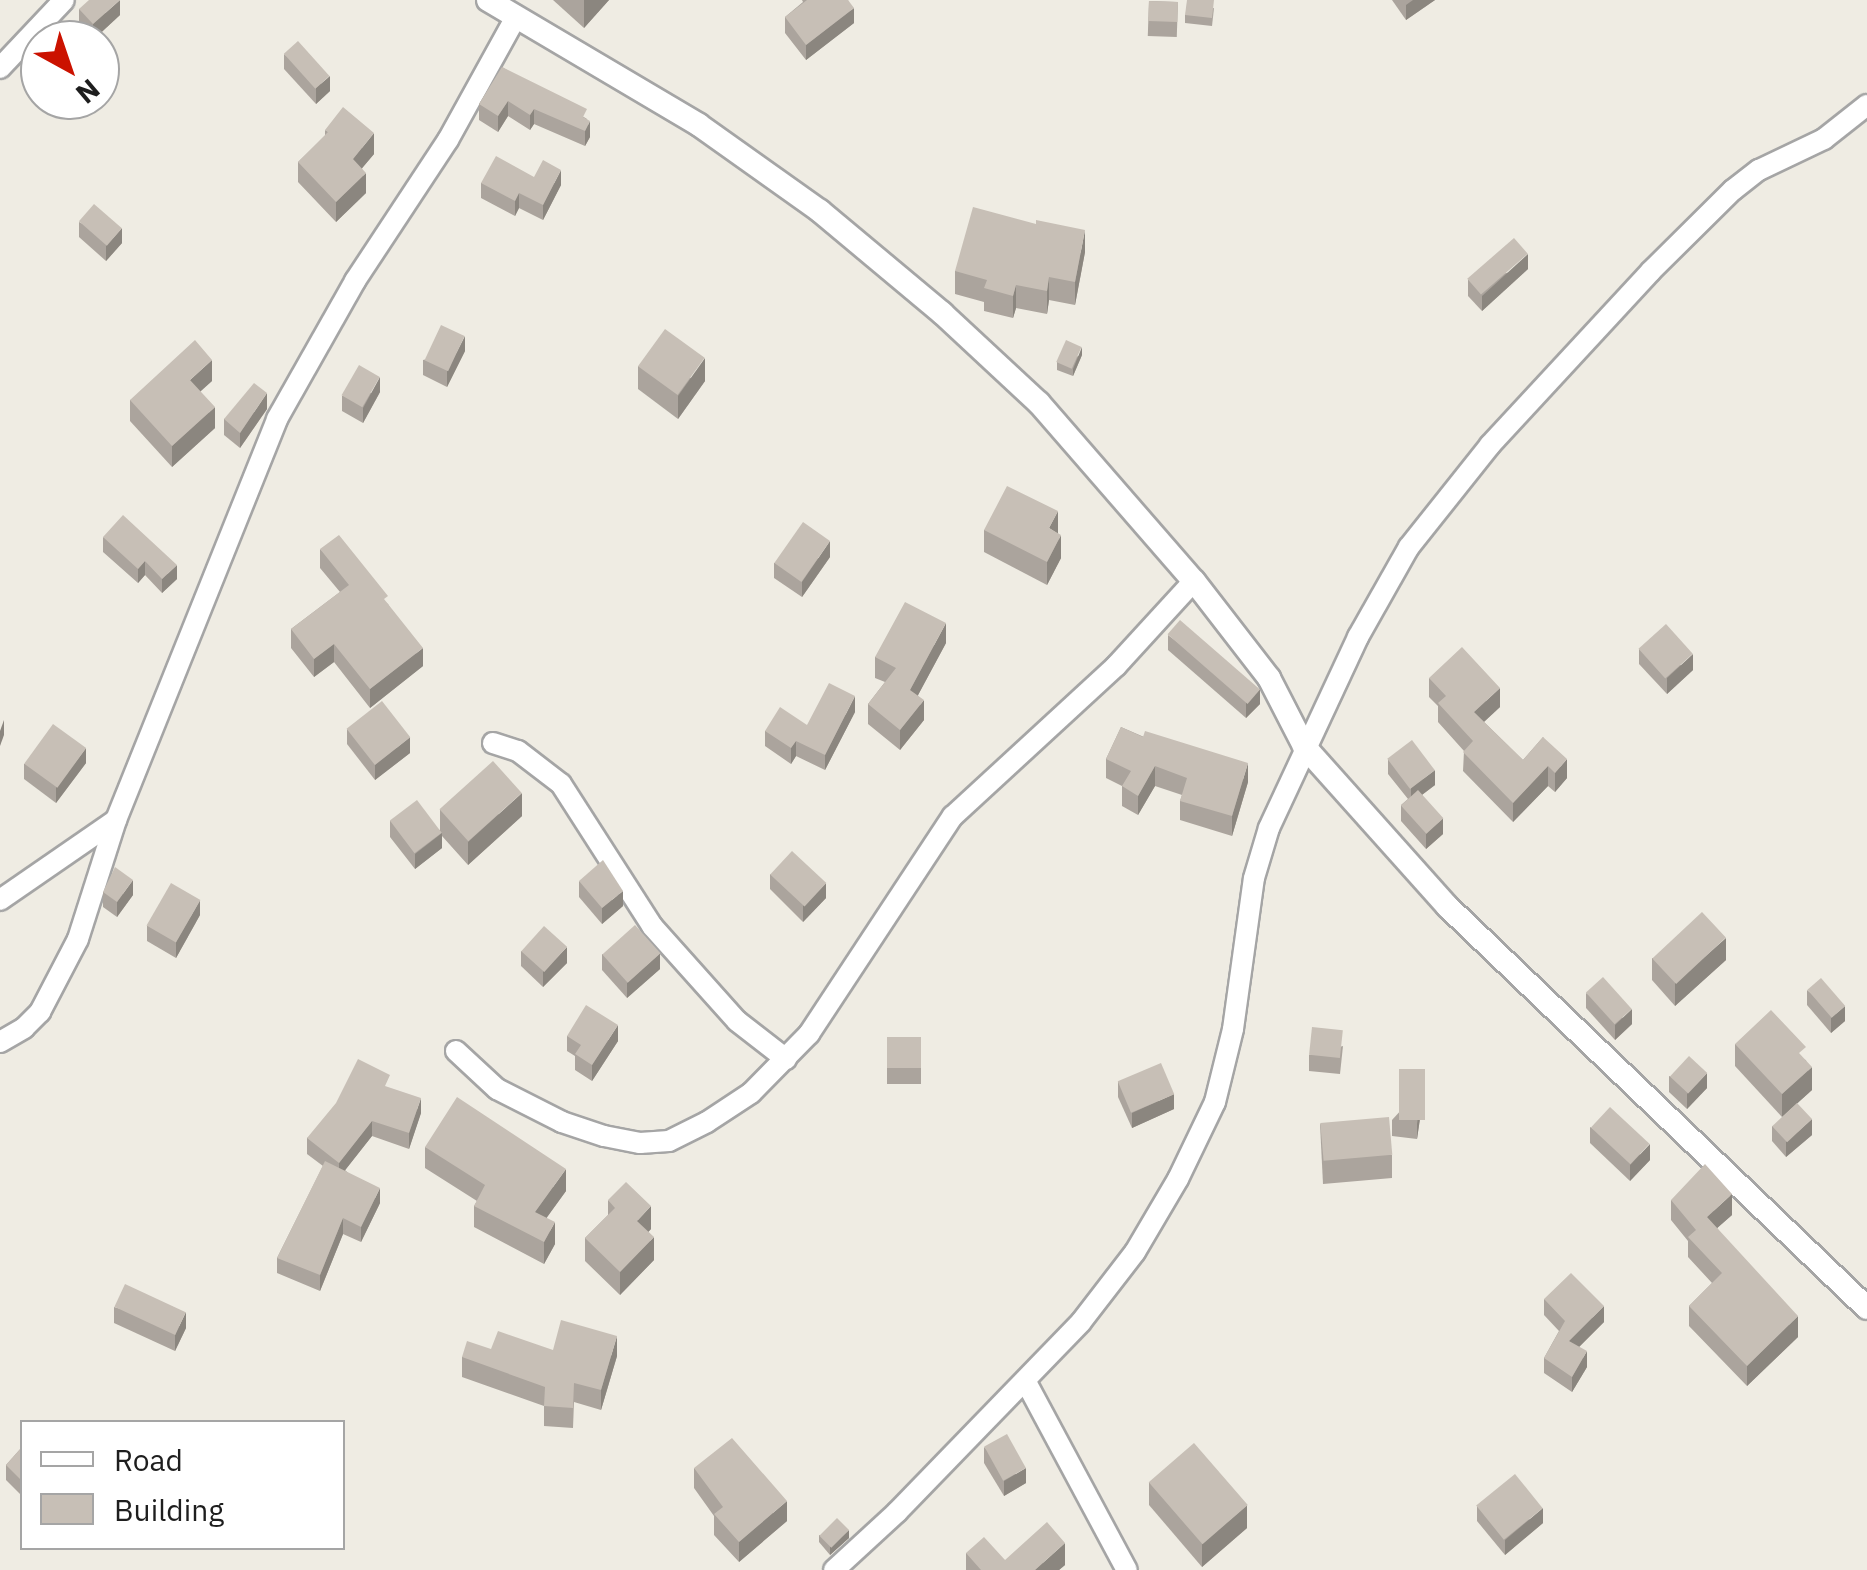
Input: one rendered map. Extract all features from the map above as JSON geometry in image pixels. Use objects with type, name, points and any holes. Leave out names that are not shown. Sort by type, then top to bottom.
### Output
[{"type":"street","points":[[0,68],[64,0]]},
{"type":"street","points":[[488,0],[700,125],[820,211],[942,313],[1039,403],[1194,581],[1269,678],[1304,746],[1447,906],[1867,1308]]},
{"type":"street","points":[[0,1042],[24,1028],[57,984],[78,938],[116,820],[278,419],[355,280],[448,140],[516,17]]},
{"type":"street","points":[[834,1570],[1026,1382],[1135,1252],[1178,1179],[1215,1102],[1233,1029],[1254,878],[1304,746],[1409,547],[1449,491],[1650,272],[1733,190],[1760,170],[1824,140],[1867,105]]},
{"type":"street","points":[[456,1051],[497,1088],[562,1122],[640,1143],[669,1141],[707,1122],[751,1092],[809,1034],[866,952],[891,904],[954,816],[1116,666],[1194,581]]},
{"type":"street","points":[[493,743],[518,751],[561,784],[652,926],[737,1021],[786,1059]]},
{"type":"street","points":[[0,900],[116,820]]},
{"type":"street","points":[[1026,1382],[1127,1570]]},
{"type":"building","points":[[89,0],[120,0],[98,20],[89,20],[79,9]]},
{"type":"building","points":[[807,0],[848,0],[854,8],[806,45],[785,17]]},
{"type":"building","points":[[1187,0],[1214,0],[1212,18],[1185,15]]},
{"type":"building","points":[[1149,1],[1178,2],[1177,22],[1148,21]]},
{"type":"building","points":[[298,41],[329,76],[315,89],[284,54]]},
{"type":"building","points":[[502,67],[587,109],[583,117],[590,121],[585,131],[534,109],[530,115],[508,101],[498,116],[479,104]]},
{"type":"building","points":[[343,107],[374,133],[353,159],[366,173],[336,202],[298,162],[328,132],[325,130]]},
{"type":"building","points":[[496,156],[534,177],[543,160],[561,170],[543,205],[519,193],[515,201],[481,183]]},
{"type":"building","points":[[94,204],[122,228],[107,246],[79,221]]},
{"type":"building","points":[[973,207],[1036,224],[1036,220],[1085,230],[1075,282],[1049,277],[1047,291],[1016,285],[1013,296],[984,288],[987,280],[955,271]]},
{"type":"building","points":[[1514,238],[1528,254],[1481,295],[1467,279]]},
{"type":"building","points":[[441,325],[465,336],[448,371],[425,360]]},
{"type":"building","points":[[665,329],[705,358],[678,395],[638,366]]},
{"type":"building","points":[[195,340],[212,360],[190,380],[215,407],[172,446],[130,400]]},
{"type":"building","points":[[1066,340],[1082,347],[1072,369],[1056,362]]},
{"type":"building","points":[[359,365],[380,377],[362,407],[342,395]]},
{"type":"building","points":[[254,383],[267,393],[240,433],[224,419]]},
{"type":"building","points":[[1007,486],[1058,511],[1049,528],[1061,535],[1047,562],[984,530]]},
{"type":"building","points":[[123,515],[177,565],[162,579],[145,561],[138,569],[103,537]]},
{"type":"building","points":[[803,522],[830,541],[801,582],[774,563]]},
{"type":"building","points":[[339,535],[423,648],[370,689],[334,644],[314,659],[291,629],[349,585],[320,549]]},
{"type":"building","points":[[905,602],[946,623],[910,690],[924,700],[900,730],[868,704],[896,668],[875,657]]},
{"type":"building","points":[[1180,620],[1260,690],[1248,704],[1168,634]]},
{"type":"building","points":[[1666,624],[1693,654],[1665,678],[1639,649]]},
{"type":"building","points":[[1462,647],[1500,688],[1474,712],[1523,760],[1543,737],[1567,759],[1555,773],[1548,766],[1513,803],[1463,752],[1473,741],[1438,703],[1446,696],[1429,678]]},
{"type":"building","points":[[829,683],[855,696],[825,755],[796,741],[791,748],[765,731],[780,707],[807,725]]},
{"type":"building","points":[[382,701],[410,737],[375,765],[347,729]]},
{"type":"building","points":[[53,724],[86,748],[57,788],[24,764]]},
{"type":"building","points":[[1121,727],[1143,737],[1145,731],[1248,763],[1232,816],[1180,801],[1187,778],[1155,766],[1138,796],[1122,786],[1131,771],[1106,759]]},
{"type":"building","points":[[1412,740],[1435,770],[1410,789],[1387,759]]},
{"type":"building","points":[[493,761],[522,793],[468,841],[439,809]]},
{"type":"building","points":[[1418,790],[1443,818],[1426,834],[1401,805]]},
{"type":"building","points":[[417,800],[442,833],[415,853],[390,820]]},
{"type":"building","points":[[792,851],[826,883],[805,906],[770,874]]},
{"type":"building","points":[[603,860],[623,891],[602,908],[579,881]]},
{"type":"building","points":[[115,867],[133,880],[117,902],[103,892]]},
{"type":"building","points":[[171,883],[200,900],[176,942],[146,925]]},
{"type":"building","points":[[1702,912],[1726,938],[1676,984],[1652,958]]},
{"type":"building","points":[[635,925],[660,953],[628,983],[602,954]]},
{"type":"building","points":[[544,926],[567,947],[544,972],[521,951]]},
{"type":"building","points":[[1603,977],[1632,1009],[1615,1024],[1586,992]]},
{"type":"building","points":[[1821,978],[1845,1006],[1832,1018],[1807,990]]},
{"type":"building","points":[[586,1005],[618,1025],[592,1065],[575,1054],[581,1045],[567,1036]]},
{"type":"building","points":[[1771,1010],[1806,1047],[1799,1053],[1812,1067],[1782,1094],[1735,1044]]},
{"type":"building","points":[[1312,1027],[1343,1030],[1340,1058],[1309,1055]]},
{"type":"building","points":[[887,1037],[921,1037],[921,1068],[887,1068]]},
{"type":"building","points":[[1689,1056],[1707,1073],[1688,1094],[1670,1076]]},
{"type":"building","points":[[358,1059],[390,1075],[385,1086],[421,1098],[409,1133],[372,1121],[339,1163],[307,1138],[336,1103]]},
{"type":"building","points":[[1161,1063],[1174,1094],[1131,1113],[1118,1081]]},
{"type":"building","points":[[1399,1069],[1425,1069],[1425,1120],[1399,1120]]},
{"type":"building","points":[[457,1097],[566,1169],[535,1212],[555,1222],[544,1242],[474,1206],[485,1185],[425,1147]]},
{"type":"building","points":[[1797,1103],[1812,1119],[1787,1142],[1772,1126]]},
{"type":"building","points":[[1610,1107],[1649,1144],[1630,1164],[1591,1127]]},
{"type":"building","points":[[1389,1117],[1392,1155],[1324,1161],[1320,1123]]},
{"type":"building","points":[[325,1161],[380,1188],[361,1227],[343,1218],[320,1275],[277,1258]]},
{"type":"building","points":[[1705,1164],[1732,1194],[1707,1217],[1798,1316],[1747,1366],[1689,1306],[1722,1273],[1688,1237],[1696,1230],[1671,1200]]},
{"type":"building","points":[[626,1182],[651,1206],[637,1221],[654,1237],[620,1272],[585,1238],[615,1208],[608,1200]]},
{"type":"building","points":[[1571,1273],[1604,1306],[1569,1341],[1587,1351],[1572,1377],[1544,1358],[1565,1321],[1544,1299]]},
{"type":"building","points":[[125,1284],[186,1312],[175,1335],[114,1307]]},
{"type":"building","points":[[561,1320],[617,1336],[601,1390],[574,1383],[573,1408],[544,1406],[545,1387],[462,1357],[467,1341],[491,1349],[498,1331],[553,1350]]},
{"type":"building","points":[[1007,1434],[1026,1468],[1003,1481],[984,1447]]},
{"type":"building","points":[[732,1438],[787,1501],[739,1542],[714,1514],[723,1507],[694,1468]]},
{"type":"building","points":[[1194,1443],[1248,1505],[1203,1544],[1149,1482]]},
{"type":"building","points":[[20,1449],[20,1479],[6,1465]]},
{"type":"building","points":[[1515,1474],[1543,1508],[1504,1540],[1476,1505]]},
{"type":"building","points":[[837,1518],[849,1530],[831,1548],[819,1536]]},
{"type":"building","points":[[1047,1522],[1065,1543],[1035,1570],[981,1570],[966,1553],[984,1537],[1005,1560]]}]
